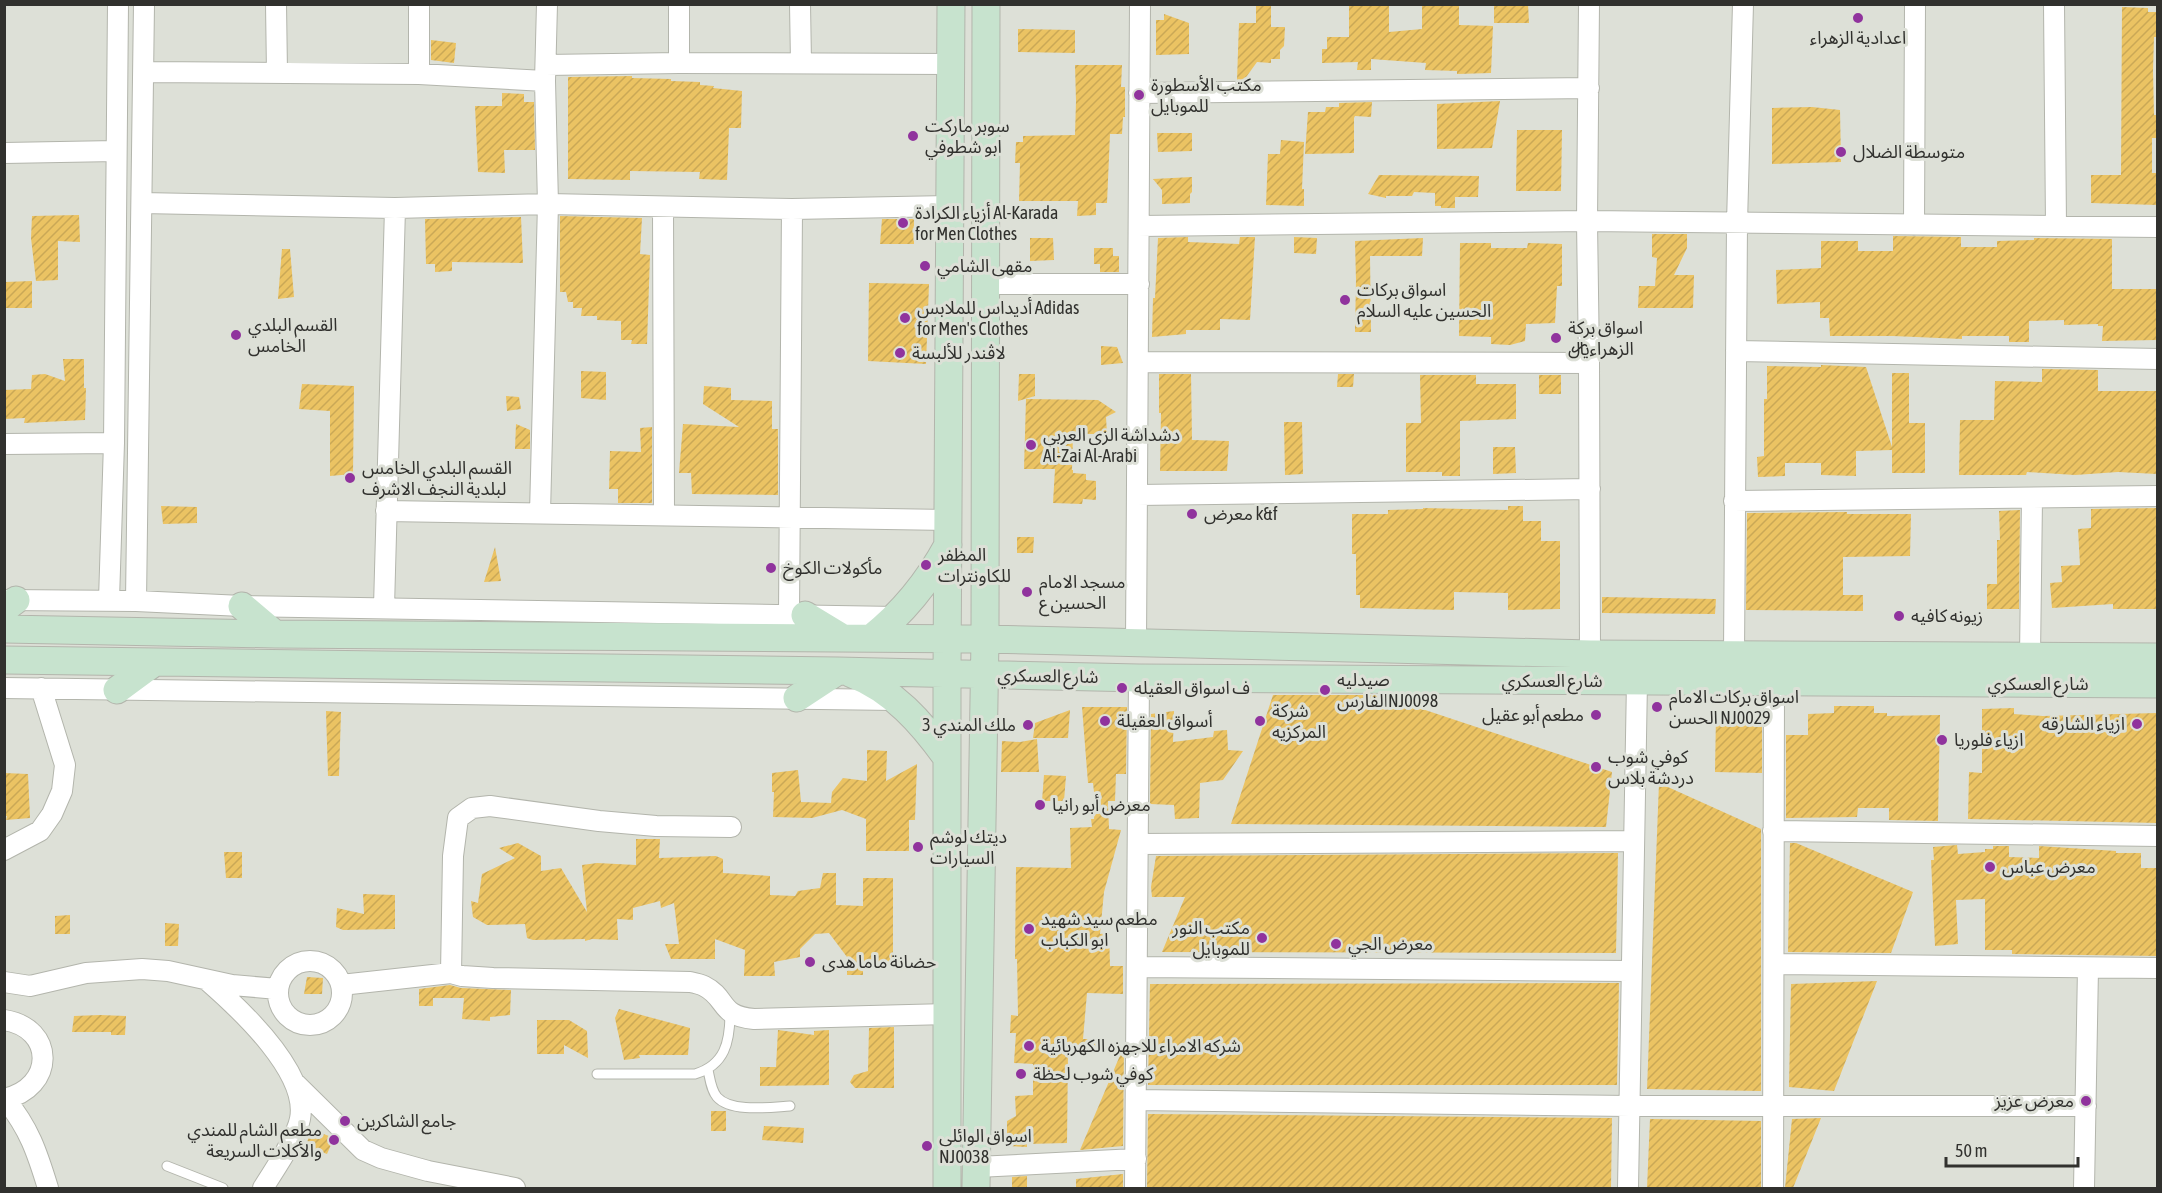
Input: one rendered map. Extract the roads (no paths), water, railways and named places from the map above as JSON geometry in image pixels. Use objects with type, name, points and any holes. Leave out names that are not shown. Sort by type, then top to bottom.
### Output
[{"type":"main road","points":[[948,1188],[947,674],[951,4]]},
{"type":"main road","points":[[951,33],[957,23],[968,17],[980,22],[986,17]]},
{"type":"main road","points":[[976,1178],[985,675],[986,17]]},
{"type":"main road","points":[[871,638],[896,617],[921,590],[948,532]]},
{"type":"main road","points":[[242,606],[275,634]]},
{"type":"main road","points":[[797,615],[844,638]]},
{"type":"main road","name":"شارع العسكري","points":[[4,629],[275,634],[948,638],[1590,654],[2157,657]]},
{"type":"main road","points":[[2068,684],[2074,676],[2076,667],[2071,657]]},
{"type":"main road","points":[[2115,684],[2110,668],[2116,657]]},
{"type":"main road","name":"شارع العسكري","points":[[4,660],[842,671],[1139,678],[2157,684]]},
{"type":"main road","points":[[117,690],[155,662]]},
{"type":"main road","points":[[797,698],[842,671],[866,680],[895,700],[919,722],[947,758]]},
{"type":"street","points":[[109,600],[114,442],[118,4]]},
{"type":"street","points":[[136,601],[145,72],[144,4]]},
{"type":"street","points":[[276,4],[277,73]]},
{"type":"street","points":[[419,4],[419,74]]},
{"type":"street","points":[[540,513],[548,204],[547,4]]},
{"type":"street","points":[[679,4],[679,63]]},
{"type":"street","points":[[800,4],[801,63]]},
{"type":"street","points":[[1136,644],[1140,4]]},
{"type":"street","points":[[1589,4],[1587,221],[1590,654]]},
{"type":"street","points":[[1734,655],[1737,223],[1743,4]]},
{"type":"street","points":[[1914,225],[1915,4]]},
{"type":"street","points":[[2054,4],[2056,226]]},
{"type":"street","points":[[145,72],[546,73],[679,63],[952,64]]},
{"type":"street","points":[[1139,93],[1589,88]]},
{"type":"street","points":[[4,153],[116,151]]},
{"type":"street","points":[[142,203],[395,208],[548,204],[792,210],[949,206]]},
{"type":"street","points":[[663,207],[664,515]]},
{"type":"street","points":[[384,607],[395,208]]},
{"type":"street","points":[[792,210],[790,517],[797,615]]},
{"type":"street","points":[[1139,226],[1587,221],[2157,227]]},
{"type":"street","points":[[986,284],[1139,284]]},
{"type":"street","points":[[1736,351],[2157,359]]},
{"type":"street","points":[[1139,362],[1589,363]]},
{"type":"street","points":[[4,444],[114,442]]},
{"type":"street","points":[[1138,495],[1590,489]]},
{"type":"street","points":[[1734,501],[2157,496]]},
{"type":"street","points":[[2030,657],[2032,498]]},
{"type":"street","points":[[386,511],[790,517],[948,532]]},
{"type":"street","points":[[8,603],[109,600],[242,606],[896,617]]},
{"type":"street","points":[[1135,1188],[1139,678]]},
{"type":"street","points":[[1628,1188],[1637,681]]},
{"type":"street","points":[[1773,1188],[1774,682]]},
{"type":"street","points":[[4,688],[895,700]]},
{"type":"street","points":[[4,850],[40,831],[52,814],[62,791],[65,765],[41,688]]},
{"type":"street","points":[[451,973],[453,856],[458,818],[472,808],[490,806],[599,821],[656,826],[731,827]]},
{"type":"street","points":[[1773,831],[2157,836]]},
{"type":"street","points":[[1138,844],[1634,841]]},
{"type":"street","points":[[314,961],[326,965],[336,973],[341,984],[342,997],[338,1009],[330,1019],[319,1025],[306,1026],[294,1022],[279,1002],[278,989],[282,977],[290,968],[301,962],[314,961]]},
{"type":"street","points":[[1774,964],[2157,968]]},
{"type":"street","points":[[1137,967],[1631,971]]},
{"type":"street","points":[[2084,1188],[2088,968]]},
{"type":"street","points":[[4,982],[30,986],[86,973],[142,969],[168,971],[232,986],[278,989]]},
{"type":"street","points":[[341,984],[451,973],[504,979],[690,982],[705,986],[716,995],[730,1013],[740,1018],[948,1014]]},
{"type":"street","points":[[206,980],[261,1032],[296,1084],[363,1150],[381,1158],[428,1171],[515,1188]]},
{"type":"street","points":[[4,1020],[17,1022],[30,1030],[39,1042],[43,1058],[40,1073],[33,1086],[20,1095],[5,1099],[19,1116],[32,1138],[48,1188]]},
{"type":"street","points":[[263,1188],[291,1140],[300,1119],[296,1084]]},
{"type":"street","points":[[1136,1100],[1629,1106],[2086,1106]]},
{"type":"street","points":[[976,1178],[1136,1159]]},
{"type":"lane","points":[[597,1074],[695,1074],[708,1070],[717,1062],[727,1044],[730,1013]]},
{"type":"lane","points":[[708,1070],[718,1097],[728,1104],[758,1108],[790,1106]]},
{"type":"lane","points":[[167,1166],[223,1188]]},
{"type":"place","name":"اعدادية الزهراء","points":[[1858,18]]},
{"type":"place","name":"مكتب الأسطورة للموبايل","points":[[1139,95]]},
{"type":"place","name":"سوبر ماركت ابو شطوفي","points":[[913,136]]},
{"type":"place","name":"متوسطة الضلال","points":[[1841,152]]},
{"type":"place","name":"أزياء الكرادة Al-Karada for Men Clothes","points":[[903,223]]},
{"type":"place","name":"مقهى الشامي","points":[[925,266]]},
{"type":"place","name":"اسواق بركات الحسين عليه السلام","points":[[1345,300]]},
{"type":"place","name":"أديداس للملابس Adidas for Men's Clothes","points":[[905,318]]},
{"type":"place","name":"القسم البلدي الخامس","points":[[236,335]]},
{"type":"place","name":"اسواق بركة الزهراء﷼","points":[[1556,338]]},
{"type":"place","name":"لاڤندر للألبسة","points":[[900,353]]},
{"type":"place","name":"دشداشة الزي العربي Al-Zai Al-Arabi","points":[[1031,445]]},
{"type":"place","name":"القسم البلدي الخامس لبلدية النجف الاشرف","points":[[350,478]]},
{"type":"place","name":"معرض k&f","points":[[1192,514]]},
{"type":"place","name":"المظفر للكاونترات","points":[[926,565]]},
{"type":"place","name":"مأكولات الكوخ","points":[[771,568]]},
{"type":"place","name":"مسجد الامام الحسين ع","points":[[1027,592]]},
{"type":"place","name":"زيونه كافيه","points":[[1899,616]]},
{"type":"place","name":"ف اسواق العقيله","points":[[1122,688]]},
{"type":"place","name":"صيدليه الفارسNJ0098","points":[[1325,690]]},
{"type":"place","name":"اسواق بركات الامام الحسن NJ0029","points":[[1657,707]]},
{"type":"place","name":"مطعم أبو عقيل","points":[[1596,715]]},
{"type":"place","name":"أسواق العقيلة","points":[[1105,721]]},
{"type":"place","name":"شركة المركزيه","points":[[1260,721]]},
{"type":"place","name":"ازياء الشارقه","points":[[2137,724]]},
{"type":"place","name":"ملك المندي 3","points":[[1028,725]]},
{"type":"place","name":"ازياء فلوريا","points":[[1942,740]]},
{"type":"place","name":"كوفي شوب دردشة بلاس","points":[[1596,767]]},
{"type":"place","name":"معرض أبو رانيا","points":[[1040,805]]},
{"type":"place","name":"ديتك لوشم السيارات","points":[[918,847]]},
{"type":"place","name":"معرض عباس","points":[[1990,867]]},
{"type":"place","name":"مطعم سيد شهيد ابو الكباب","points":[[1029,929]]},
{"type":"place","name":"مكتب النور للموبايل","points":[[1262,938]]},
{"type":"place","name":"معرض الجي","points":[[1336,944]]},
{"type":"place","name":"حضانة ماما هدى","points":[[810,962]]},
{"type":"place","name":"شركه الامراء للاجهزه الكهربائية","points":[[1029,1046]]},
{"type":"place","name":"كوفي شوب لحظة","points":[[1021,1074]]},
{"type":"place","name":"معرض عزيز","points":[[2086,1101]]},
{"type":"place","name":"جامع الشاكرين","points":[[345,1121]]},
{"type":"place","name":"مطعم الشام للمندي والأكلات السريعة","points":[[334,1140]]},
{"type":"place","name":"اسواق الوائلی NJ0038","points":[[927,1146]]}]
